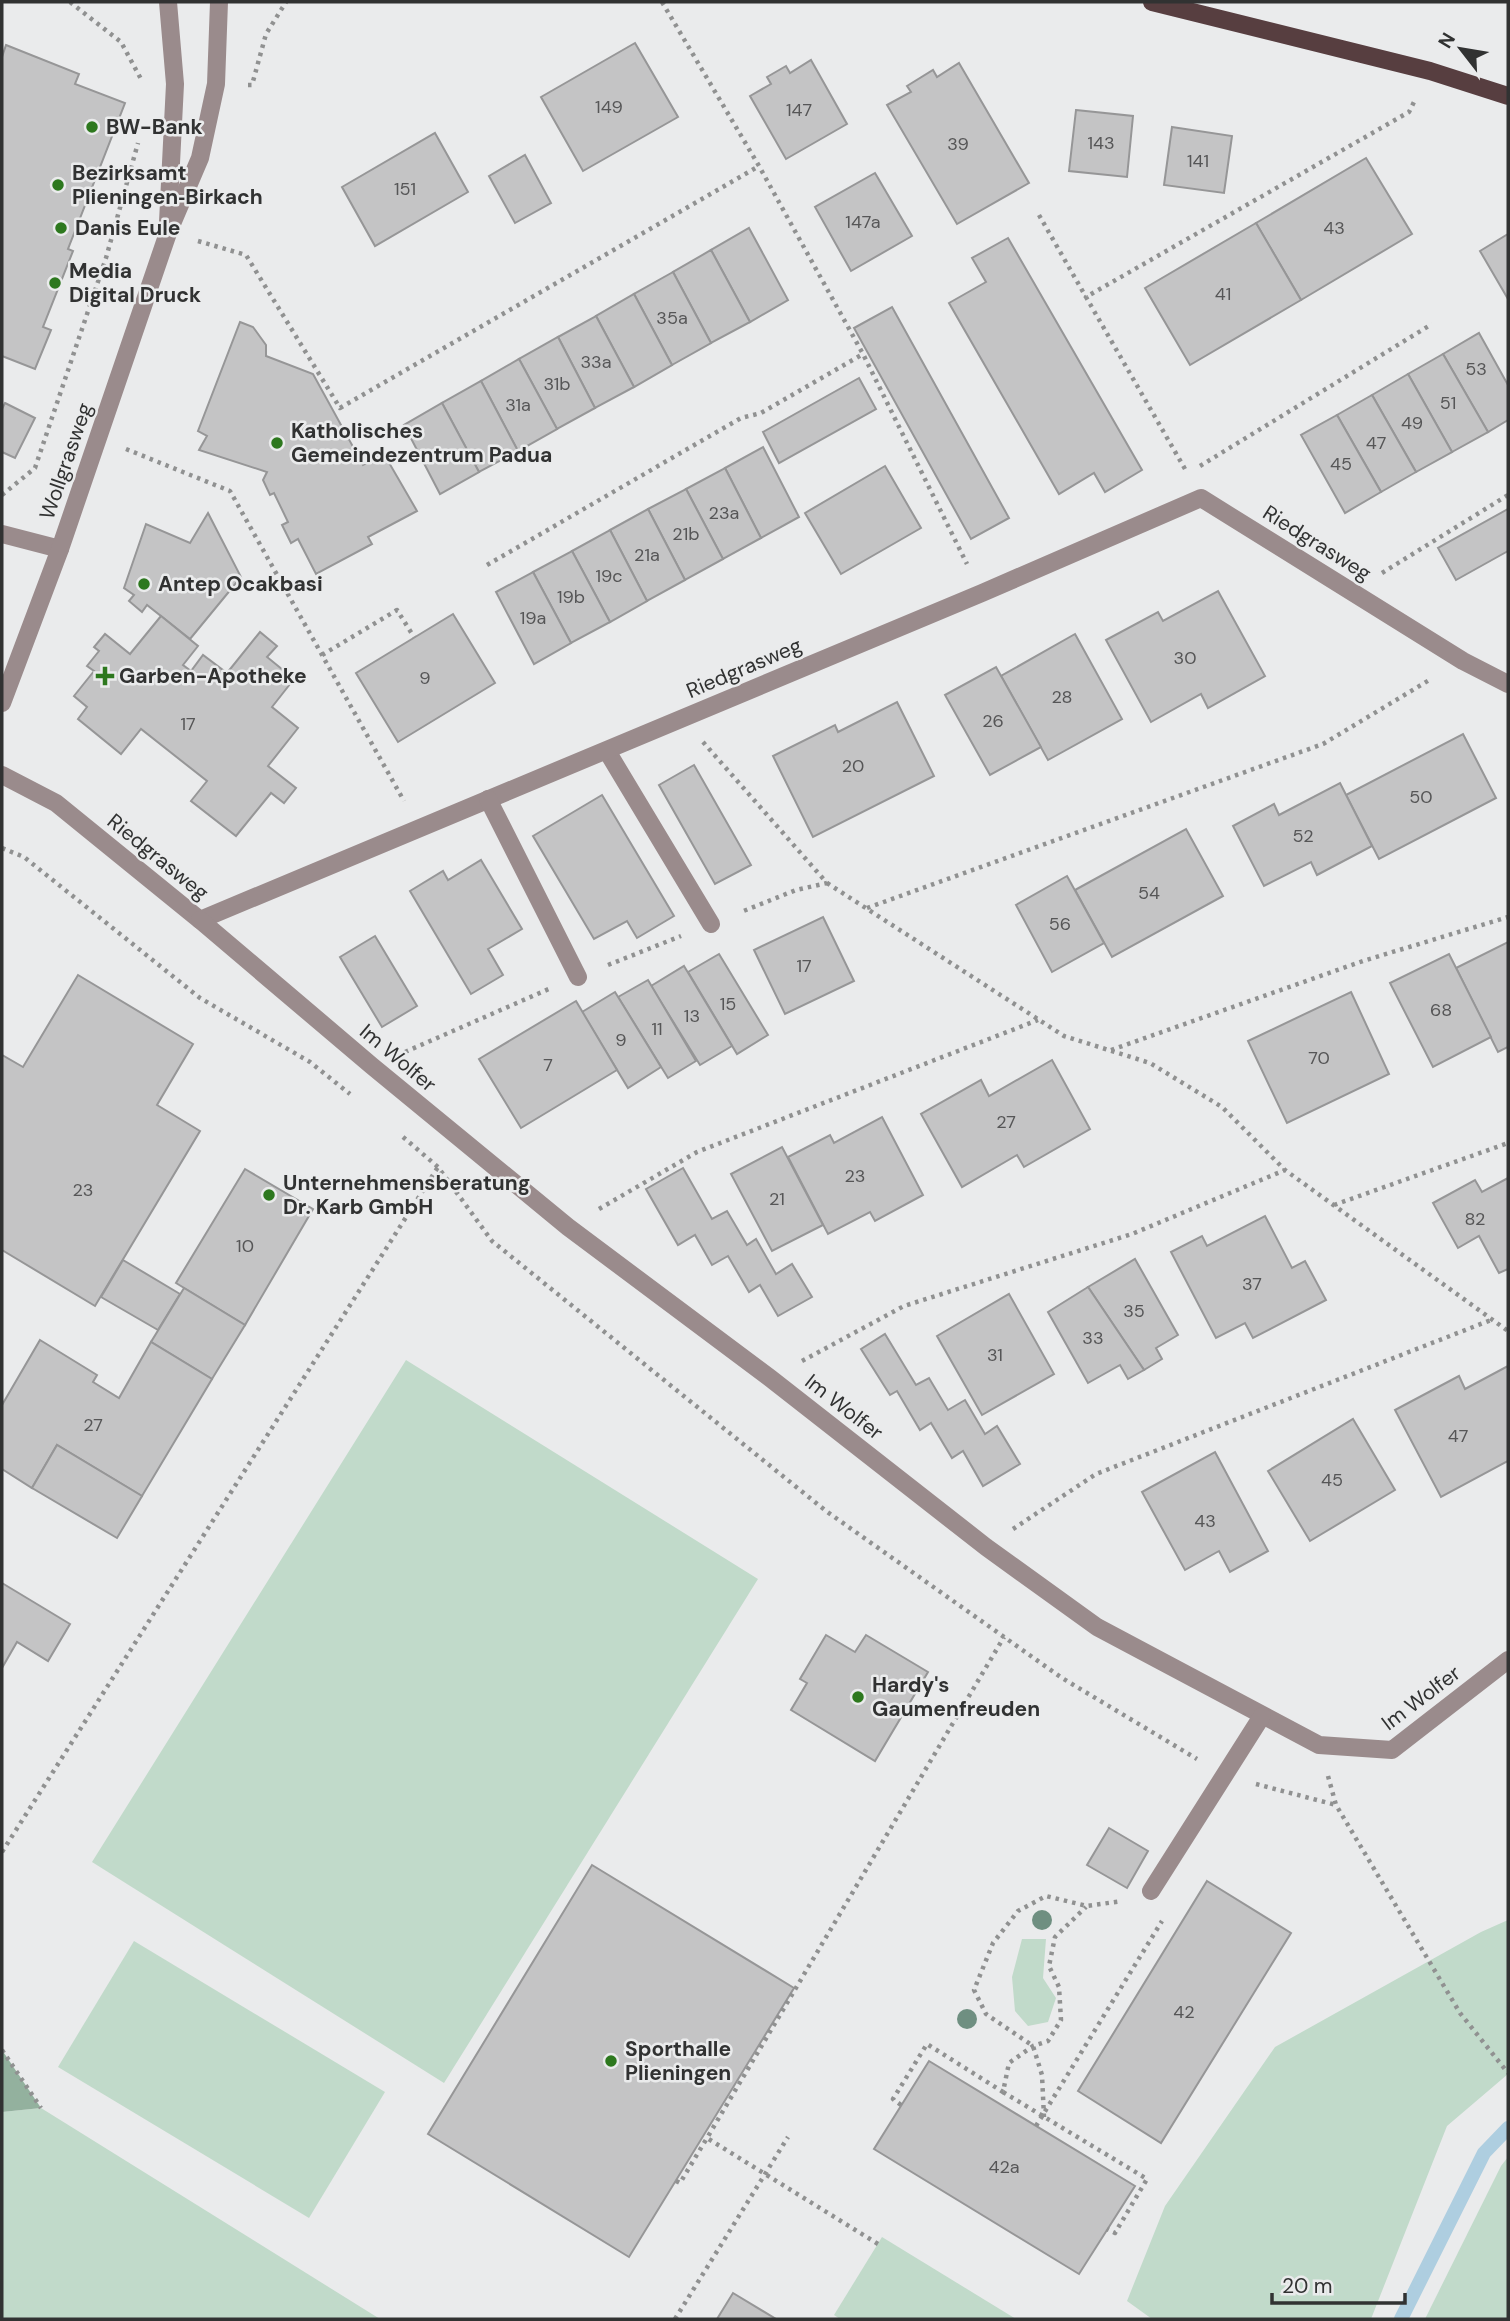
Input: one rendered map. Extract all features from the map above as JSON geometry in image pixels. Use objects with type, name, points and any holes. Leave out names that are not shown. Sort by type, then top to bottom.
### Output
[{"type":"main road","points":[[1152,2],[1430,71],[1508,96]]},
{"type":"street","name":"Wollgrasweg","points":[[167,233],[175,84],[168,2]]},
{"type":"street","name":"Wollgrasweg","points":[[2,703],[99,438],[167,233],[200,158],[216,84],[219,2]]},
{"type":"street","name":"Riedgrasweg","points":[[2,775],[57,803],[200,920],[982,593],[1201,498],[1463,661],[1508,684]]},
{"type":"street","points":[[2,534],[60,549]]},
{"type":"street","points":[[607,751],[711,924]]},
{"type":"street","points":[[488,799],[578,977]]},
{"type":"street","name":"Im Wolfer","points":[[200,920],[568,1227],[770,1378],[986,1547],[1097,1627],[1320,1745],[1392,1750],[1508,1660]]},
{"type":"street","points":[[1152,1891],[1262,1716]]},
{"type":"path","points":[[71,2],[121,42],[143,82]]},
{"type":"path","points":[[252,85],[266,34],[286,2]]},
{"type":"path","points":[[662,2],[759,166],[863,354],[982,593]]},
{"type":"path","points":[[1086,298],[1409,112],[1430,71]]},
{"type":"path","points":[[2,495],[35,468],[106,258],[141,131]]},
{"type":"path","points":[[167,233],[246,255],[340,408],[759,166]]},
{"type":"path","points":[[1039,215],[1201,498]]},
{"type":"path","points":[[1187,473],[1432,324]]},
{"type":"path","points":[[487,565],[741,418],[761,413],[863,354]]},
{"type":"path","points":[[99,438],[230,491],[420,829]]},
{"type":"path","points":[[1351,591],[1508,495]]},
{"type":"path","points":[[322,655],[397,610],[414,638]]},
{"type":"path","points":[[866,908],[1323,744],[1463,661]]},
{"type":"path","points":[[683,719],[827,883],[1064,1036],[1150,1063],[1222,1107],[1285,1170],[1508,1331]]},
{"type":"path","points":[[2,848],[24,857],[200,998],[310,1062],[352,1095]]},
{"type":"path","points":[[372,1066],[578,977],[796,890],[827,883]]},
{"type":"path","points":[[1111,1051],[1363,961],[1508,917]]},
{"type":"path","points":[[568,1227],[697,1152],[1038,1020]]},
{"type":"path","points":[[402,1136],[438,1167],[492,1241],[826,1511],[1062,1678],[1224,1775],[1336,1804]]},
{"type":"path","points":[[1334,1206],[1508,1143]]},
{"type":"path","points":[[2,1852],[438,1167]]},
{"type":"path","points":[[770,1378],[904,1306],[1132,1234],[1285,1170]]},
{"type":"path","points":[[986,1547],[1096,1474],[1491,1320]]},
{"type":"path","points":[[676,2181],[680,2183],[1004,1637]]},
{"type":"path","points":[[1320,1745],[1336,1804],[1460,2013],[1508,2073]]},
{"type":"path","points":[[1036,2126],[1044,2116],[1172,1904],[1152,1891],[1127,1901],[1087,1906],[1046,1896],[1018,1911],[993,1943],[974,1990],[986,2014],[1033,2046],[1042,2075],[1044,2116]]},
{"type":"path","points":[[1003,2092],[1010,2063],[1033,2046],[1048,2041],[1061,2020],[1059,1987],[1049,1966],[1055,1937],[1087,1906]]},
{"type":"path","points":[[901,2105],[893,2099],[927,2044],[1147,2179],[1115,2233],[1107,2229]]},
{"type":"path","points":[[2,2050],[41,2108]]},
{"type":"path","points":[[675,2319],[789,2137]]},
{"type":"path","points":[[707,2138],[878,2244]]},
{"type":"green space","points":[[406,1360],[758,1579],[444,2083],[92,1862]]},
{"type":"green space","points":[[1508,1920],[1508,2074],[1447,2126],[1371,2319],[1152,2319],[1127,2301],[1165,2206],[1275,2047],[1481,1932]]},
{"type":"green space","points":[[1022,1939],[1046,1939],[1043,1978],[1056,1998],[1048,2022],[1028,2026],[1015,2011],[1012,1977]]},
{"type":"green space","points":[[134,1941],[385,2092],[309,2218],[58,2067]]},
{"type":"green space","points":[[2,2050],[41,2108],[2,2112]]},
{"type":"green space","points":[[41,2108],[380,2319],[2,2319],[2,2112]]},
{"type":"green space","points":[[1508,2157],[1508,2319],[1425,2319],[1501,2166]]},
{"type":"green space","points":[[882,2237],[1016,2319],[840,2319],[834,2315]]},
{"type":"building","points":[[635,43],[678,117],[583,171],[541,97]]},
{"type":"building","points":[[6,45],[79,74],[75,84],[125,103],[68,249],[73,251],[43,327],[51,330],[35,369],[2,356],[2,57]]},
{"type":"building","points":[[811,60],[847,124],[786,159],[750,96],[771,84],[767,77],[786,66],[790,73]]},
{"type":"building","points":[[959,63],[1029,183],[957,224],[887,105],[911,92],[907,86],[933,70],[937,77]]},
{"type":"building","points":[[1076,110],[1133,116],[1127,177],[1069,171]]},
{"type":"building","points":[[1172,127],[1232,136],[1224,193],[1164,185]]},
{"type":"building","points":[[435,133],[468,192],[375,246],[342,187]]},
{"type":"building","points":[[525,155],[551,203],[515,223],[489,176]]},
{"type":"building","points":[[1366,158],[1412,234],[1301,300],[1256,223]]},
{"type":"building","points":[[875,173],[912,236],[851,271],[815,207]]},
{"type":"building","points":[[1256,223],[1301,300],[1190,365],[1145,288]]},
{"type":"building","points":[[749,228],[788,300],[750,322],[711,250]]},
{"type":"building","points":[[1508,234],[1508,299],[1480,251]]},
{"type":"building","points":[[1008,238],[1142,470],[1105,492],[1094,473],[1059,494],[949,303],[986,282],[972,258]]},
{"type":"building","points":[[711,250],[750,322],[711,343],[673,272]]},
{"type":"building","points":[[673,272],[711,343],[672,365],[634,294]]},
{"type":"building","points":[[634,294],[672,365],[634,387],[596,316]]},
{"type":"building","points":[[892,307],[1009,518],[971,539],[854,328]]},
{"type":"building","points":[[596,316],[634,387],[595,408],[558,337]]},
{"type":"building","name":"Katholisches Gemeindezentrum Padua","points":[[240,322],[253,327],[266,345],[266,356],[313,374],[363,465],[384,454],[417,511],[368,537],[372,544],[316,574],[298,539],[291,543],[282,525],[288,522],[274,493],[270,495],[263,480],[267,472],[199,450],[207,436],[198,431]]},
{"type":"building","points":[[1479,333],[1508,385],[1508,420],[1488,432],[1443,354]]},
{"type":"building","points":[[558,337],[595,408],[557,429],[519,359]]},
{"type":"building","points":[[1443,354],[1488,432],[1452,452],[1408,374]]},
{"type":"building","points":[[519,359],[557,429],[518,451],[481,381]]},
{"type":"building","points":[[1408,374],[1452,452],[1416,472],[1372,395]]},
{"type":"building","points":[[859,378],[876,409],[779,463],[763,432]]},
{"type":"building","points":[[481,381],[518,451],[479,472],[442,403]]},
{"type":"building","points":[[1372,395],[1416,472],[1381,492],[1337,415]]},
{"type":"building","points":[[5,403],[35,418],[15,458],[2,452],[2,409]]},
{"type":"building","points":[[442,403],[479,472],[440,494],[404,425]]},
{"type":"building","points":[[1337,415],[1381,492],[1345,513],[1301,435]]},
{"type":"building","points":[[763,447],[799,517],[761,538],[725,468]]},
{"type":"building","points":[[885,466],[921,528],[841,574],[805,513]]},
{"type":"building","points":[[725,468],[761,538],[723,559],[686,489]]},
{"type":"building","points":[[686,489],[723,559],[685,580],[648,509]]},
{"type":"building","points":[[648,509],[685,580],[647,601],[610,530]]},
{"type":"building","points":[[1508,509],[1508,551],[1456,580],[1438,548]]},
{"type":"building","points":[[208,513],[241,577],[190,639],[147,605],[142,612],[129,601],[134,595],[124,588],[146,524],[190,543]]},
{"type":"building","points":[[610,530],[647,601],[610,622],[572,551]]},
{"type":"building","points":[[572,551],[610,622],[571,643],[533,572]]},
{"type":"building","points":[[533,572],[571,643],[534,664],[496,592]]},
{"type":"building","points":[[1218,591],[1265,676],[1208,708],[1201,694],[1151,722],[1106,640],[1158,612],[1163,621]]},
{"type":"building","points":[[453,614],[495,683],[398,742],[356,673]]},
{"type":"building","points":[[161,616],[198,646],[183,665],[191,671],[203,655],[227,673],[260,632],[277,646],[267,657],[294,679],[272,707],[298,728],[268,766],[296,788],[284,803],[271,793],[236,836],[191,801],[207,781],[141,729],[121,754],[78,719],[87,707],[74,696],[94,671],[87,666],[99,651],[94,647],[105,634],[130,654]]},
{"type":"building","points":[[1075,634],[1122,719],[1048,760],[1001,676]]},
{"type":"building","points":[[996,667],[1041,747],[990,775],[945,695]]},
{"type":"building","points":[[897,702],[934,776],[813,837],[773,756],[835,725],[838,732]]},
{"type":"building","points":[[1463,734],[1496,798],[1379,859],[1346,795]]},
{"type":"building","points":[[694,765],[751,865],[715,884],[659,785]]},
{"type":"building","points":[[1340,783],[1372,846],[1317,875],[1311,862],[1264,886],[1233,826],[1274,804],[1279,815]]},
{"type":"building","points":[[602,795],[674,916],[637,938],[627,921],[594,939],[533,836]]},
{"type":"building","points":[[1186,829],[1223,896],[1112,957],[1075,890]]},
{"type":"building","points":[[481,860],[522,929],[488,949],[503,975],[471,994],[410,891],[443,871],[448,880]]},
{"type":"building","points":[[1067,876],[1104,943],[1052,972],[1016,905]]},
{"type":"building","points":[[823,917],[854,981],[785,1014],[754,950]]},
{"type":"building","points":[[375,936],[417,1006],[382,1027],[340,957]]},
{"type":"building","points":[[1508,942],[1508,1047],[1498,1052],[1456,968]]},
{"type":"building","points":[[719,954],[768,1035],[737,1054],[688,972]]},
{"type":"building","points":[[1449,954],[1491,1037],[1433,1067],[1390,983]]},
{"type":"building","points":[[684,966],[732,1046],[700,1065],[651,986]]},
{"type":"building","points":[[78,975],[193,1044],[157,1105],[200,1131],[95,1306],[2,1250],[2,1055],[23,1067]]},
{"type":"building","points":[[648,980],[696,1061],[668,1078],[618,997]]},
{"type":"building","points":[[615,992],[661,1067],[628,1088],[582,1012]]},
{"type":"building","points":[[1351,992],[1389,1074],[1287,1123],[1248,1041]]},
{"type":"building","points":[[576,1001],[617,1070],[521,1128],[479,1059]]},
{"type":"building","points":[[1052,1060],[1090,1129],[1024,1167],[1017,1155],[962,1187],[921,1114],[981,1080],[989,1096]]},
{"type":"building","points":[[882,1117],[923,1195],[875,1221],[870,1212],[828,1234],[788,1157],[830,1135],[834,1143]]},
{"type":"building","points":[[782,1147],[823,1225],[772,1251],[731,1174]]},
{"type":"building","points":[[683,1168],[712,1219],[727,1211],[747,1245],[756,1239],[776,1274],[792,1264],[812,1297],[778,1316],[760,1285],[749,1292],[728,1256],[712,1265],[695,1235],[678,1245],[646,1189]]},
{"type":"building","points":[[245,1169],[313,1209],[245,1325],[176,1283]]},
{"type":"building","points":[[1508,1178],[1508,1269],[1499,1273],[1479,1236],[1458,1248],[1433,1203],[1475,1180],[1482,1192]]},
{"type":"building","points":[[1265,1216],[1292,1268],[1305,1261],[1326,1300],[1253,1338],[1245,1323],[1216,1338],[1171,1252],[1202,1236],[1207,1246]]},
{"type":"building","points":[[1135,1259],[1178,1335],[1156,1348],[1162,1359],[1144,1370],[1088,1287]]},
{"type":"building","points":[[123,1260],[180,1294],[158,1330],[101,1297]]},
{"type":"building","points":[[1088,1287],[1144,1370],[1128,1379],[1120,1365],[1088,1383],[1048,1312]]},
{"type":"building","points":[[184,1288],[245,1325],[212,1379],[151,1342]]},
{"type":"building","points":[[1009,1294],[1054,1374],[982,1415],[937,1336]]},
{"type":"building","points":[[885,1334],[916,1385],[929,1378],[948,1410],[965,1400],[985,1434],[997,1426],[1020,1464],[983,1486],[963,1451],[952,1458],[931,1423],[920,1430],[897,1391],[890,1395],[861,1349]]},
{"type":"building","points":[[40,1340],[97,1375],[93,1382],[119,1398],[151,1342],[212,1379],[142,1496],[57,1445],[32,1488],[2,1469],[2,1405]]},
{"type":"building","points":[[1508,1366],[1508,1461],[1441,1497],[1395,1410],[1459,1376],[1465,1389]]},
{"type":"building","points":[[1353,1419],[1395,1490],[1310,1541],[1268,1471]]},
{"type":"building","points":[[57,1445],[142,1496],[117,1538],[32,1488]]},
{"type":"building","points":[[1215,1452],[1268,1551],[1230,1572],[1219,1551],[1185,1570],[1142,1492]]},
{"type":"building","points":[[2,1583],[70,1624],[48,1661],[17,1642],[2,1668]]},
{"type":"building","points":[[826,1635],[855,1652],[866,1635],[928,1672],[875,1761],[791,1710],[807,1683],[800,1679]]},
{"type":"building","points":[[1109,1828],[1148,1851],[1127,1888],[1087,1865]]},
{"type":"building","name":"Sporthalle Plieningen","points":[[592,1865],[794,1988],[629,2257],[428,2134]]},
{"type":"building","points":[[1207,1881],[1291,1933],[1161,2143],[1078,2091]]},
{"type":"building","points":[[929,2061],[1135,2186],[1079,2274],[874,2149]]},
{"type":"building","points":[[733,2293],[776,2319],[717,2319]]},
{"type":"waterway","points":[[1401,2319],[1484,2153],[1508,2128]]},
{"type":"place","name":"BW-Bank","points":[[92,127]]},
{"type":"place","name":"Bezirksamt Plieningen‐Birkach","points":[[58,185]]},
{"type":"place","name":"Danis Eule","points":[[61,228]]},
{"type":"place","name":"Media Digital Druck","points":[[55,283]]},
{"type":"place","name":"Katholisches Gemeindezentrum Padua","points":[[277,443]]},
{"type":"place","name":"Antep Ocakbasi","points":[[144,584]]},
{"type":"place","name":"Garben-Apotheke","points":[[105,676]]},
{"type":"place","name":"Unternehmensberatung Dr. Karb GmbH","points":[[269,1195]]},
{"type":"place","name":"Hardy's Gaumenfreuden","points":[[858,1697]]},
{"type":"place","name":"Sporthalle Plieningen","points":[[611,2061]]}]
